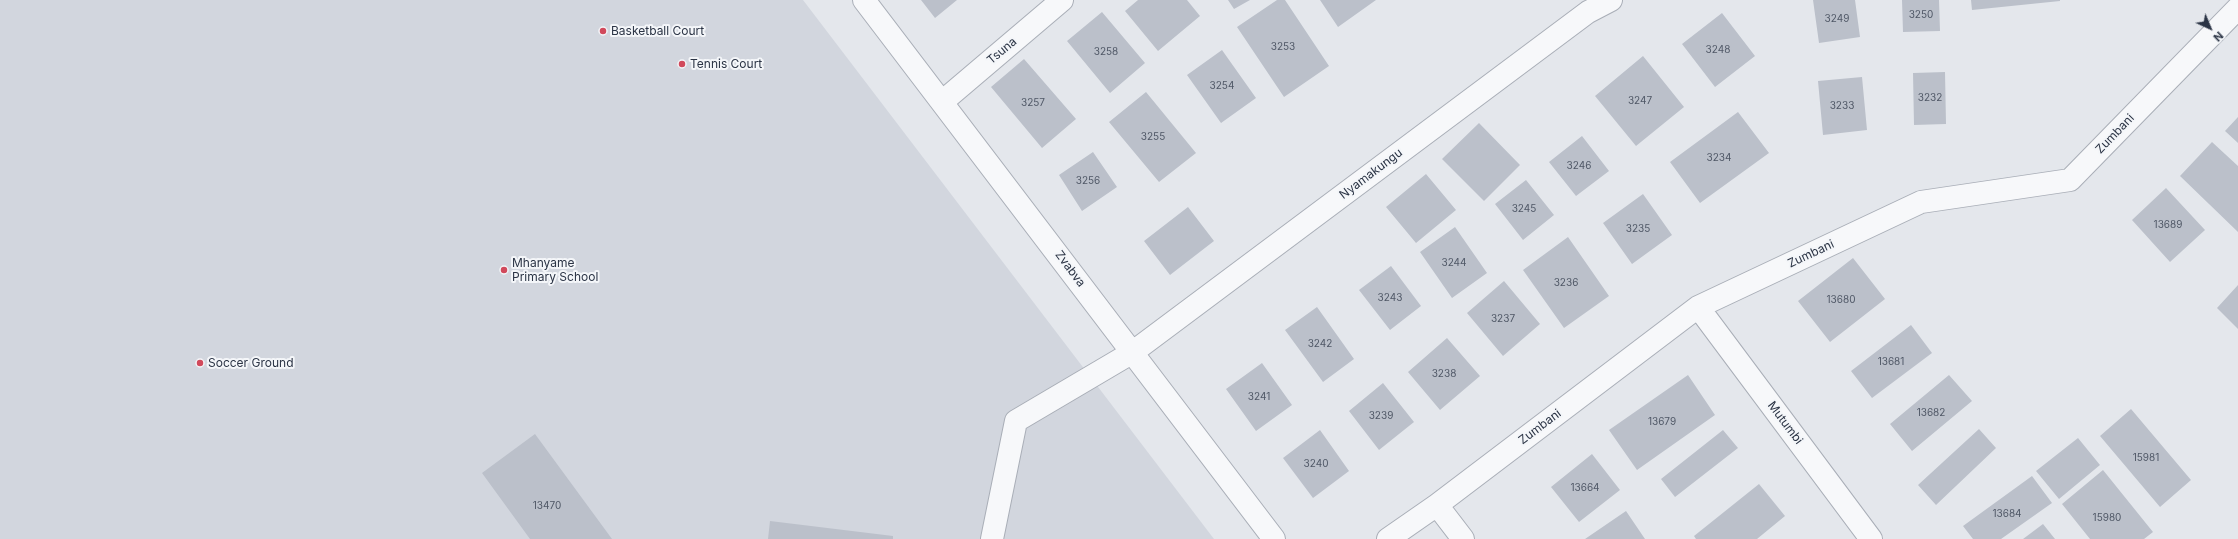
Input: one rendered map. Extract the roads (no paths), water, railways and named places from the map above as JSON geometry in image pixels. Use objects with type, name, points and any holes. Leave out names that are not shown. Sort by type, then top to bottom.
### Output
[{"type":"street","name":"Zvabva","points":[[864,0],[1274,539]]},
{"type":"street","name":"Tsuna","points":[[942,102],[1062,0]]},
{"type":"street","name":"Nyamakungu","points":[[992,539],[1016,421],[1133,352],[1583,6],[1611,0]]},
{"type":"street","name":"Zumbani","points":[[1388,539],[1437,505],[1698,307],[1921,202],[2070,180],[2238,8]]},
{"type":"street","name":"Mutumbi","points":[[1698,307],[1872,539]]},
{"type":"street","points":[[1437,505],[1463,539]]},
{"type":"place","name":"Basketball Court","points":[[603,31]]},
{"type":"place","name":"Tennis Court","points":[[682,64]]},
{"type":"place","name":"Mhanyame Primary School","points":[[504,270]]},
{"type":"place","name":"Soccer Ground","points":[[200,363]]}]
